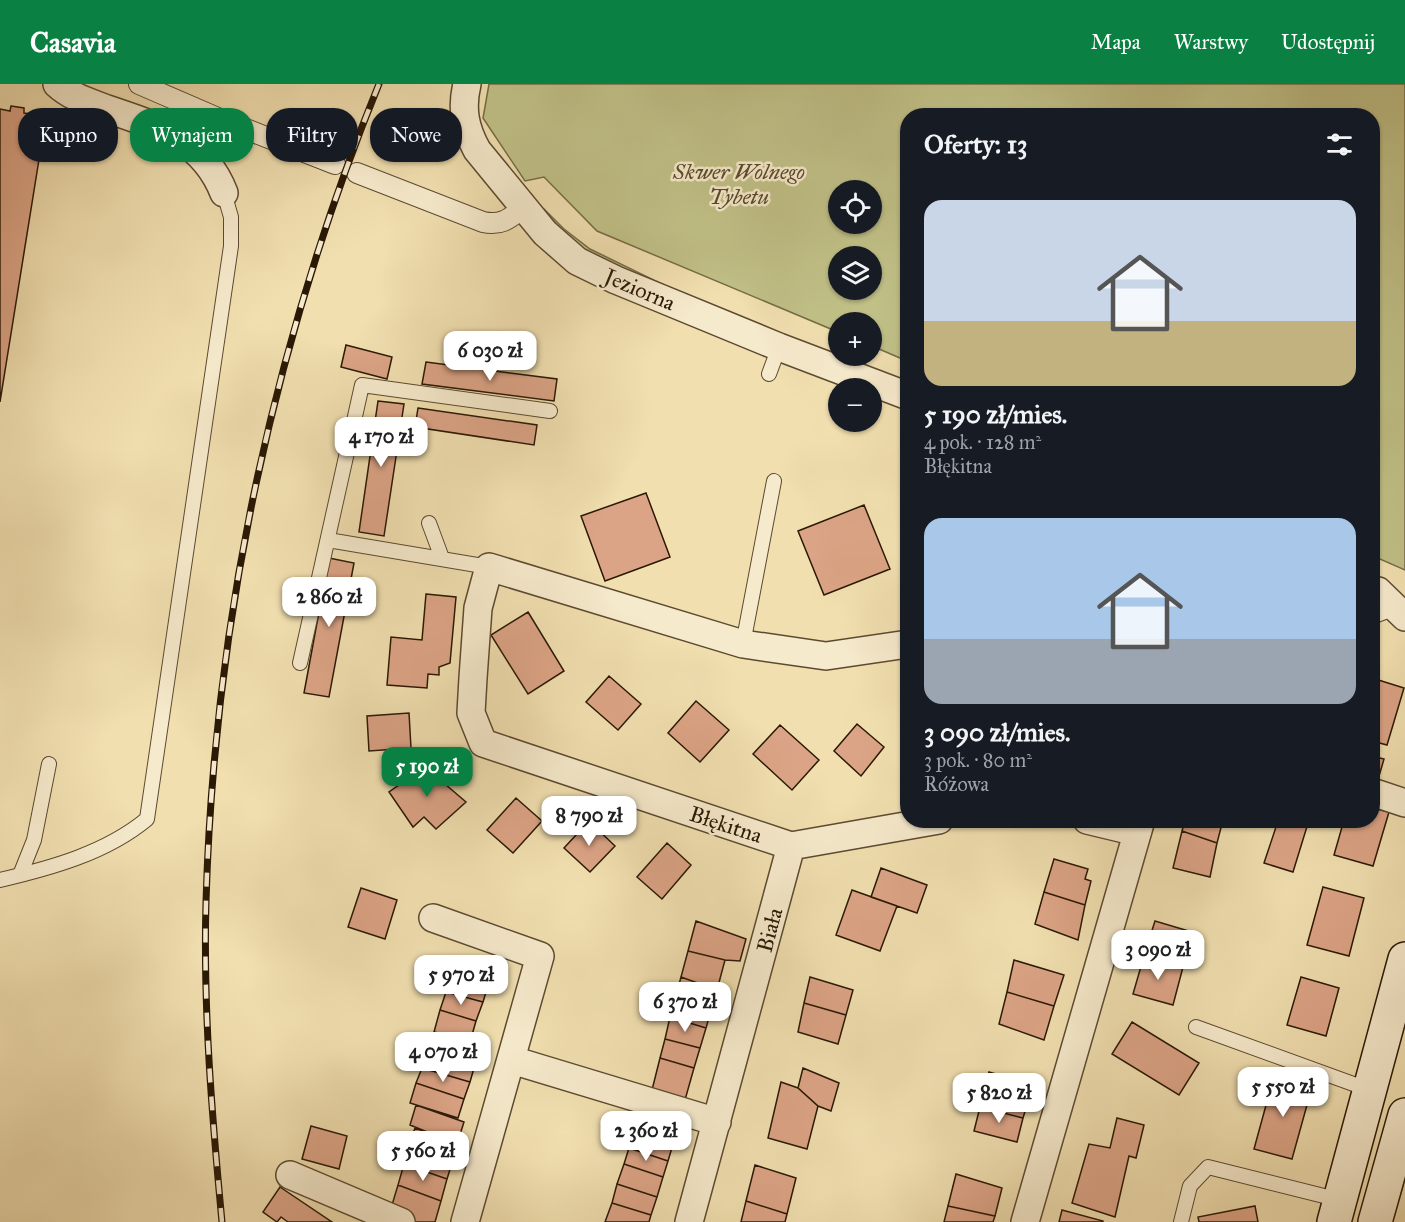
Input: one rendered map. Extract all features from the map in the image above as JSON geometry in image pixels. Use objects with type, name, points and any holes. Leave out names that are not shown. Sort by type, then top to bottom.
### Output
[{"type":"main road","points":[[1337,1211],[1405,959]]},
{"type":"main road","points":[[1375,1222],[1405,1115]]},
{"type":"street","points":[[57,84],[78,99],[173,134],[186,142],[205,160],[218,177],[224,193]]},
{"type":"street","points":[[140,84],[220,119],[335,164]]},
{"type":"street","name":"Jeziorna","points":[[467,84],[463,100],[464,117],[469,135],[477,150],[523,208],[561,249],[577,261],[616,280],[778,347],[900,393]]},
{"type":"street","points":[[357,173],[493,224],[508,220],[523,208]]},
{"type":"street","points":[[489,567],[743,644],[826,656],[900,645]]},
{"type":"street","name":"Błękitna","points":[[489,567],[478,608],[472,678],[471,713],[483,743],[791,846],[900,827]]},
{"type":"street","points":[[1380,795],[1405,803]]},
{"type":"street","points":[[1025,1222],[1138,828]]},
{"type":"street","name":"Biała","points":[[689,1222],[791,846]]},
{"type":"street","points":[[433,918],[540,956],[465,1222]]},
{"type":"street","points":[[512,1060],[717,1122]]},
{"type":"street","points":[[290,1175],[401,1222]]},
{"type":"lane","points":[[0,880],[78,858],[131,832],[147,819],[231,246],[231,217],[224,193]]},
{"type":"lane","points":[[769,374],[778,347]]},
{"type":"lane","points":[[300,663],[362,385],[550,411]]},
{"type":"lane","points":[[743,644],[774,481]]},
{"type":"lane","points":[[429,523],[441,558]]},
{"type":"lane","points":[[328,540],[489,567]]},
{"type":"lane","points":[[20,875],[34,840],[49,764]]},
{"type":"lane","points":[[1196,1027],[1370,1090]]},
{"type":"lane","points":[[1181,1222],[1190,1186],[1208,1167],[1337,1211]]},
{"type":"green space","name":"Skwer Wolnego Tybetu","points":[[489,84],[1405,84],[1405,570],[1380,559],[1380,108],[900,108],[900,358],[882,350],[882,312],[828,312],[828,328],[597,231],[544,177],[525,181],[483,118]]},
{"type":"green space","points":[[544,209],[564,229],[590,249],[664,285],[662,288],[576,246],[541,210]]},
{"type":"building","points":[[11,106],[24,108],[18,108],[18,162],[39,162],[0,402],[0,109],[10,111]]},
{"type":"building","points":[[346,345],[392,357],[387,379],[341,367]]},
{"type":"building","points":[[426,362],[557,379],[554,401],[422,384]]},
{"type":"building","points":[[378,401],[404,404],[384,536],[359,532]]},
{"type":"building","points":[[418,408],[537,425],[534,445],[415,427]]},
{"type":"building","points":[[646,493],[670,557],[605,581],[581,516]]},
{"type":"building","points":[[864,505],[890,569],[824,595],[798,531]]},
{"type":"building","points":[[329,558],[354,563],[329,697],[304,693]]},
{"type":"building","points":[[426,594],[456,597],[450,663],[439,667],[439,675],[428,674],[427,688],[387,685],[391,637],[422,640]]},
{"type":"building","points":[[528,612],[564,671],[528,694],[491,635]]},
{"type":"building","points":[[609,676],[641,704],[618,730],[586,702]]},
{"type":"building","points":[[1380,680],[1404,688],[1387,745],[1380,743]]},
{"type":"building","points":[[696,701],[729,730],[700,762],[668,733]]},
{"type":"building","points":[[409,713],[411,748],[369,751],[367,716]]},
{"type":"building","points":[[857,724],[884,747],[861,776],[834,751]]},
{"type":"building","points":[[780,725],[819,760],[792,790],[753,754]]},
{"type":"building","points":[[1380,758],[1384,759],[1380,773]]},
{"type":"building","points":[[432,762],[445,784],[466,802],[436,829],[424,817],[413,827],[389,792]]},
{"type":"building","points":[[516,798],[542,821],[513,853],[487,830]]},
{"type":"building","points":[[1380,810],[1389,812],[1373,866],[1334,855],[1342,828],[1380,828]]},
{"type":"building","points":[[589,821],[615,846],[590,872],[564,848]]},
{"type":"building","points":[[1183,828],[1221,828],[1217,843],[1182,831]]},
{"type":"building","points":[[1276,828],[1307,828],[1293,872],[1264,863]]},
{"type":"building","points":[[1182,831],[1217,843],[1210,877],[1173,868]]},
{"type":"building","points":[[667,843],[691,865],[662,899],[637,877]]},
{"type":"building","points":[[1054,859],[1088,869],[1085,879],[1091,881],[1085,905],[1044,892]]},
{"type":"building","points":[[881,868],[927,885],[917,913],[871,897]]},
{"type":"building","points":[[1323,887],[1364,898],[1349,956],[1307,945]]},
{"type":"building","points":[[361,888],[397,900],[385,939],[348,927]]},
{"type":"building","points":[[852,890],[897,906],[880,951],[836,935]]},
{"type":"building","points":[[1044,892],[1085,905],[1078,940],[1035,924]]},
{"type":"building","points":[[696,921],[746,939],[740,961],[725,960],[688,951]]},
{"type":"building","points":[[1155,921],[1192,932],[1183,967],[1144,956]]},
{"type":"building","points":[[688,951],[725,960],[717,990],[681,977]]},
{"type":"building","points":[[1144,956],[1183,967],[1173,1005],[1133,994]]},
{"type":"building","points":[[1014,960],[1064,975],[1054,1006],[1007,992]]},
{"type":"building","points":[[453,971],[489,982],[483,1002],[446,992]]},
{"type":"building","points":[[681,977],[717,990],[706,1028],[670,1017]]},
{"type":"building","points":[[810,977],[853,990],[846,1015],[804,1003]]},
{"type":"building","points":[[1301,977],[1339,988],[1326,1036],[1287,1025]]},
{"type":"building","points":[[446,992],[483,1002],[476,1021],[440,1010]]},
{"type":"building","points":[[1007,992],[1054,1006],[1044,1040],[999,1024]]},
{"type":"building","points":[[804,1003],[846,1015],[838,1044],[798,1032]]},
{"type":"building","points":[[440,1010],[476,1021],[470,1042],[434,1032]]},
{"type":"building","points":[[670,1017],[706,1028],[700,1048],[665,1039]]},
{"type":"building","points":[[1132,1022],[1199,1063],[1179,1095],[1112,1054]]},
{"type":"building","points":[[434,1032],[482,1043],[476,1061],[428,1050]]},
{"type":"building","points":[[665,1039],[700,1048],[694,1068],[660,1058]]},
{"type":"building","points":[[428,1050],[476,1061],[470,1082],[422,1068]]},
{"type":"building","points":[[660,1058],[694,1068],[683,1107],[651,1094]]},
{"type":"building","points":[[422,1068],[470,1082],[464,1099],[416,1083]]},
{"type":"building","points":[[803,1068],[839,1083],[831,1111],[818,1106],[798,1088]]},
{"type":"building","points":[[989,1072],[1033,1085],[1023,1118],[980,1107]]},
{"type":"building","points":[[1274,1076],[1312,1087],[1292,1159],[1254,1149]]},
{"type":"building","points":[[781,1082],[798,1088],[818,1106],[807,1149],[768,1138]]},
{"type":"building","points":[[416,1083],[464,1099],[458,1118],[410,1103]]},
{"type":"building","points":[[416,1105],[464,1122],[457,1144],[410,1125]]},
{"type":"building","points":[[980,1107],[1023,1118],[1017,1142],[974,1131]]},
{"type":"building","points":[[1117,1118],[1144,1125],[1136,1158],[1129,1156],[1115,1217],[1072,1203],[1089,1144],[1110,1148]]},
{"type":"building","points":[[311,1126],[347,1136],[339,1169],[302,1159]]},
{"type":"building","points":[[415,1128],[457,1144],[453,1160],[409,1145]]},
{"type":"building","points":[[635,1129],[674,1141],[668,1161],[629,1148]]},
{"type":"building","points":[[409,1145],[453,1160],[447,1179],[404,1164]]},
{"type":"building","points":[[629,1148],[668,1161],[663,1177],[624,1164]]},
{"type":"building","points":[[404,1164],[447,1179],[441,1201],[398,1185]]},
{"type":"building","points":[[624,1164],[663,1177],[657,1197],[617,1184]]},
{"type":"building","points":[[755,1165],[796,1178],[787,1214],[746,1201]]},
{"type":"building","points":[[956,1174],[1002,1188],[995,1216],[948,1206]]},
{"type":"building","points":[[617,1184],[657,1197],[651,1215],[612,1203]]},
{"type":"building","points":[[398,1185],[441,1201],[435,1222],[409,1222],[389,1215]]},
{"type":"building","points":[[280,1187],[332,1222],[288,1222],[281,1217],[277,1222],[263,1212]]},
{"type":"building","points":[[746,1201],[787,1214],[785,1222],[741,1222]]},
{"type":"building","points":[[612,1203],[651,1215],[649,1222],[605,1222]]},
{"type":"building","points":[[948,1206],[995,1216],[993,1222],[944,1222]]},
{"type":"building","points":[[1255,1206],[1258,1222],[1199,1222],[1198,1217]]},
{"type":"building","points":[[1062,1210],[1103,1221],[1103,1222],[1059,1222]]},
{"type":"railway","points":[[222,1222],[209,1062],[205,942],[211,797],[236,588],[256,485],[280,383],[308,282],[341,182],[379,84]]}]
